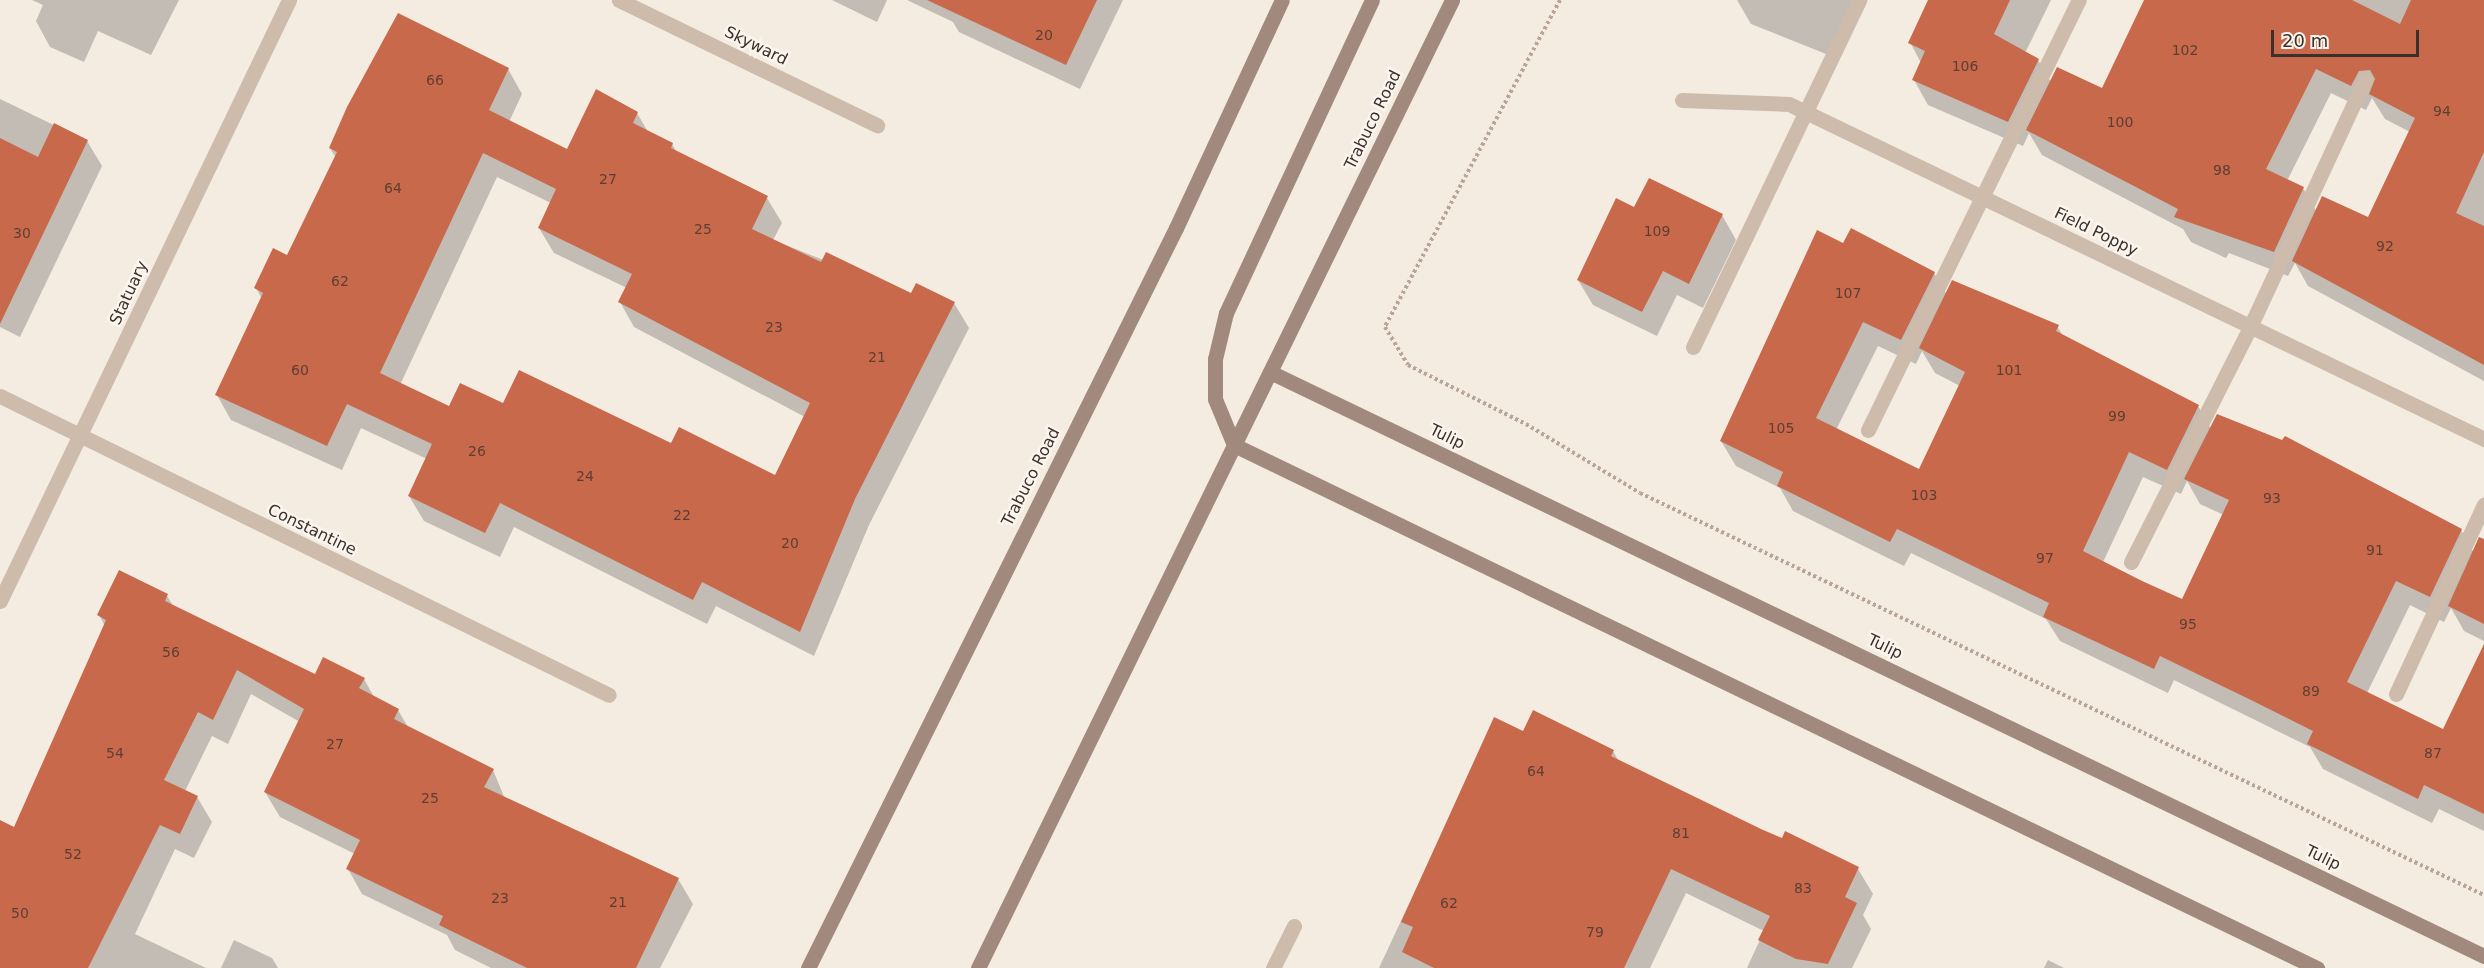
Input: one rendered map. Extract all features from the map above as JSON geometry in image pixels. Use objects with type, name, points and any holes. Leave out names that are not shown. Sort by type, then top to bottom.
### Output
[{"type":"main road","name":"Trabuco Road","points":[[808,968],[1176,228],[1282,0]]},
{"type":"main road","points":[[1372,0],[1226,313],[1215,359],[1215,399],[1234,446],[2317,968]]},
{"type":"main road","name":"Trabuco Road","points":[[978,968],[1452,0]]},
{"type":"main road","name":"Tulip","points":[[1270,372],[2484,956]]},
{"type":"street","name":"Statuary","points":[[0,601],[81,437],[289,0]]},
{"type":"street","name":"Skyward","points":[[619,0],[877,125]]},
{"type":"street","points":[[1693,347],[1859,0]]},
{"type":"street","points":[[1868,430],[2079,0]]},
{"type":"street","points":[[2131,562],[2250,327],[2365,80]]},
{"type":"street","name":"Field Poppy","points":[[1682,100],[1789,104],[2484,439]]},
{"type":"street","name":"Constantine","points":[[0,396],[609,694]]},
{"type":"street","points":[[2396,694],[2484,504]]},
{"type":"street","points":[[1273,968],[1294,926]]},
{"type":"path","points":[[1560,0],[1385,327],[1408,365],[1526,424],[1640,493],[2484,895]]},
{"type":"building","points":[[927,0],[1097,0],[1066,65]]},
{"type":"building","points":[[1928,0],[2010,0],[1994,34],[2039,59],[2008,122],[1912,80],[1925,51],[1908,43]]},
{"type":"building","points":[[2144,0],[2352,0],[2400,24],[2411,0],[2484,0],[2484,152],[2456,213],[2484,226],[2484,365],[2292,261],[2322,196],[2368,217],[2415,118],[2369,94],[2375,79],[2370,70],[2359,71],[2351,86],[2316,69],[2266,169],[2304,187],[2274,252],[2174,217],[2178,209],[2026,130],[2057,67],[2102,88]]},
{"type":"building","points":[[398,13],[509,68],[489,110],[567,149],[596,89],[638,112],[633,123],[673,143],[671,148],[768,196],[752,229],[821,262],[826,252],[911,293],[916,283],[955,302],[855,499],[800,632],[702,582],[693,600],[500,503],[485,533],[408,496],[432,444],[347,404],[327,446],[215,395],[263,293],[254,288],[273,248],[287,255],[337,152],[329,148],[347,107]],"holes":[[[483,153],[556,189],[538,228],[632,274],[618,302],[810,403],[775,475],[679,427],[671,443],[519,370],[503,403],[460,383],[449,406],[380,373]]]},
{"type":"building","points":[[54,123],[88,140],[0,324],[0,138],[38,157]]},
{"type":"building","points":[[1649,178],[1723,214],[1689,284],[1663,271],[1642,312],[1577,280],[1616,198],[1634,207]]},
{"type":"building","points":[[1851,228],[1935,272],[1901,340],[1863,322],[1816,418],[1919,469],[1965,372],[1919,348],[1952,280],[2059,325],[2056,331],[2199,405],[2167,470],[2129,452],[2083,551],[2142,581],[2182,599],[2229,500],[2184,479],[2217,414],[2282,440],[2285,436],[2462,529],[2430,597],[2396,581],[2347,682],[2443,729],[2484,644],[2484,814],[2424,785],[2418,799],[2307,744],[2313,731],[2251,700],[2160,656],[2154,669],[2043,617],[2049,603],[1897,529],[1890,542],[1777,486],[1783,472],[1720,441],[1817,230],[1843,243]]},
{"type":"building","points":[[2479,537],[2484,539],[2484,624],[2448,606]]},
{"type":"building","points":[[119,570],[168,594],[165,601],[315,674],[323,657],[365,678],[359,688],[399,709],[394,719],[494,769],[484,787],[679,878],[636,968],[527,968],[439,925],[443,916],[346,869],[360,840],[264,792],[304,709],[237,670],[213,720],[198,712],[164,780],[198,796],[180,834],[160,825],[88,968],[0,968],[0,820],[14,827],[106,620],[97,615]]},
{"type":"building","points":[[1533,710],[1614,750],[1611,756],[1761,829],[1782,838],[1785,831],[1859,867],[1845,897],[1857,903],[1828,964],[1796,959],[1758,940],[1770,916],[1671,869],[1624,968],[1434,968],[1402,952],[1413,927],[1401,922],[1494,717],[1523,731]]}]
